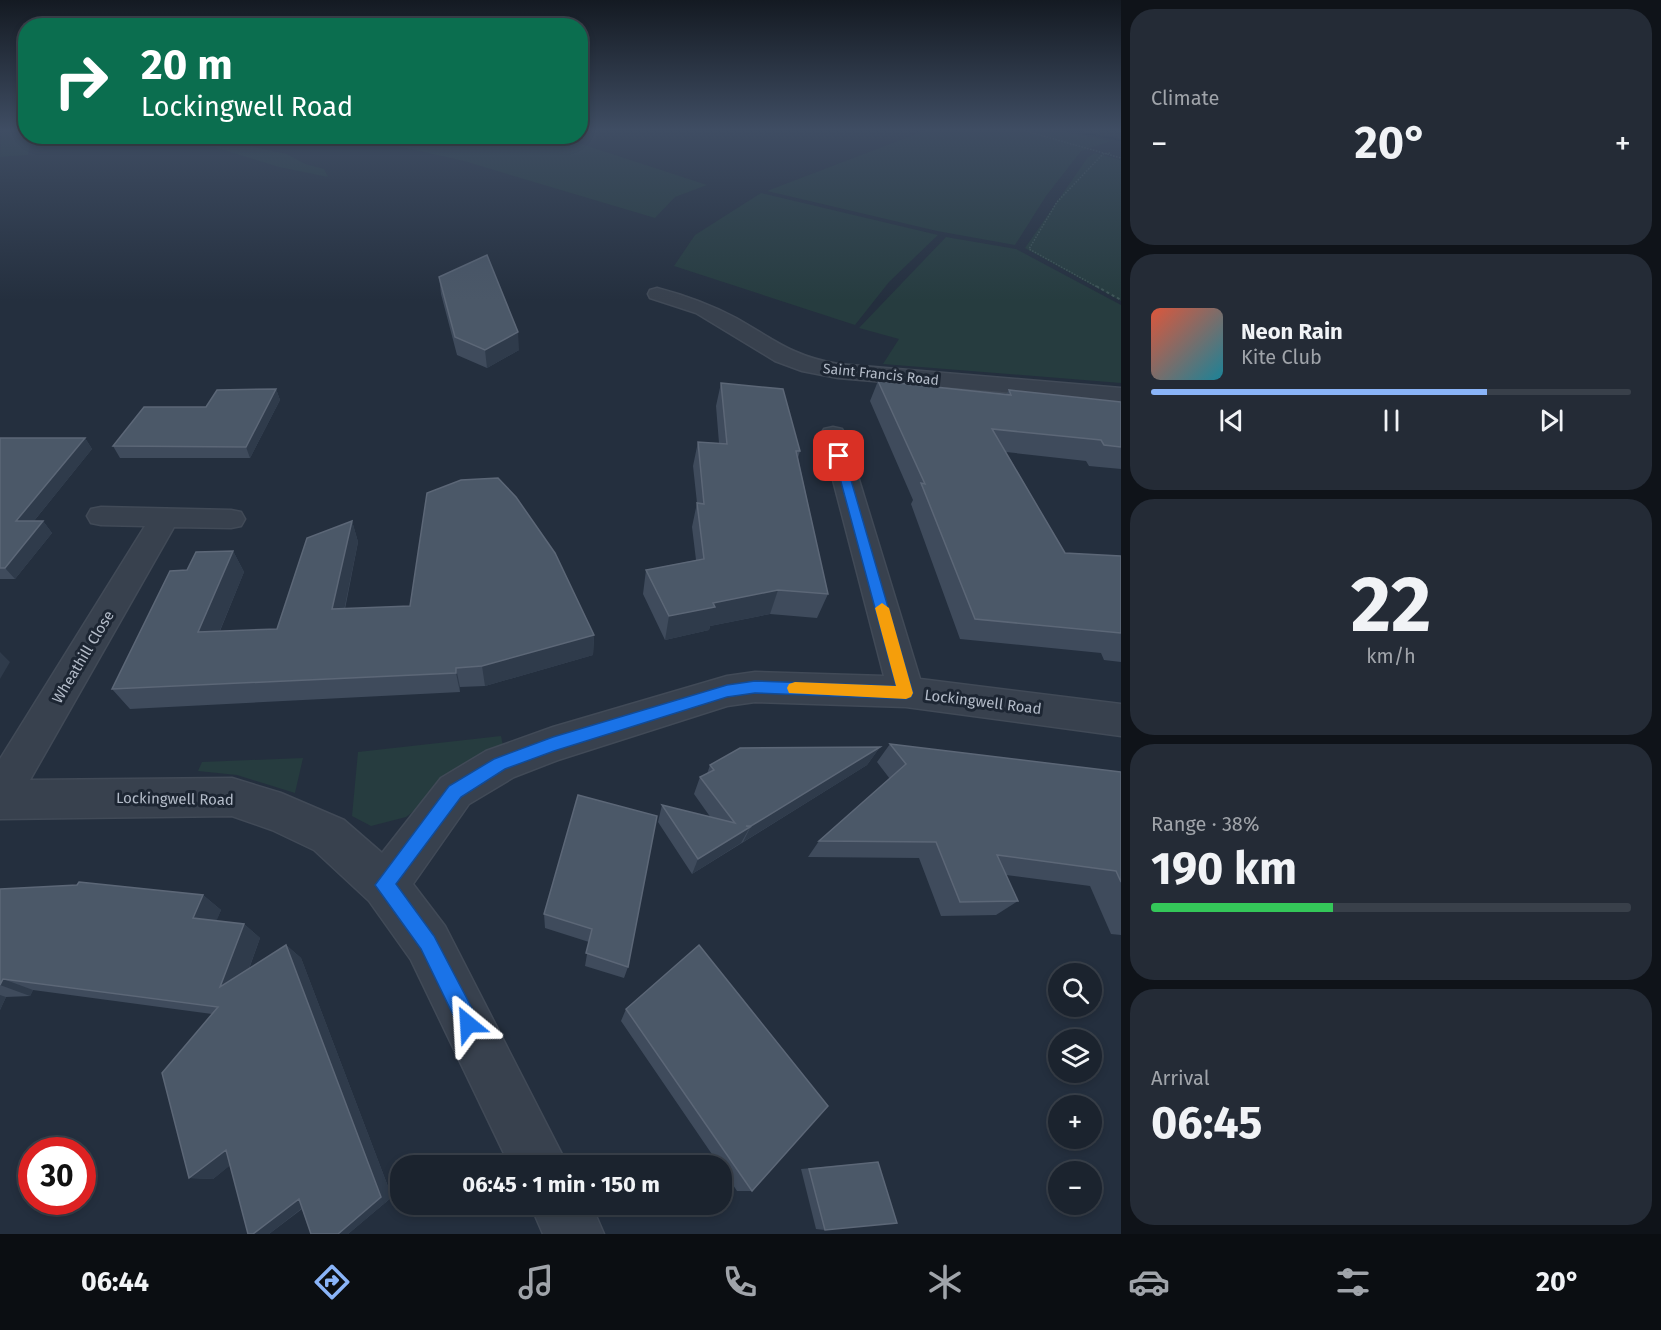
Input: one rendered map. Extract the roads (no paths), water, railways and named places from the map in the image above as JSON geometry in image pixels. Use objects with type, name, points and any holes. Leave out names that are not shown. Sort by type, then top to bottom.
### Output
[{"type":"street","name":"Saint Francis Road","points":[[657,294],[703,309],[730,322],[783,356],[810,366],[838,371],[1121,395]]},
{"type":"street","points":[[833,434],[906,693]]},
{"type":"street","points":[[101,516],[231,519]]},
{"type":"street","name":"Wheathill Close","points":[[0,795],[165,518]]},
{"type":"street","name":"Lockingwell Road","points":[[0,800],[232,797],[281,813],[329,835],[385,885],[455,791],[500,764],[543,748],[727,691],[755,687],[906,693],[1121,720]]},
{"type":"street","points":[[385,885],[428,942],[534,1155]]},
{"type":"street","points":[[564,1215],[574,1234]]}]
